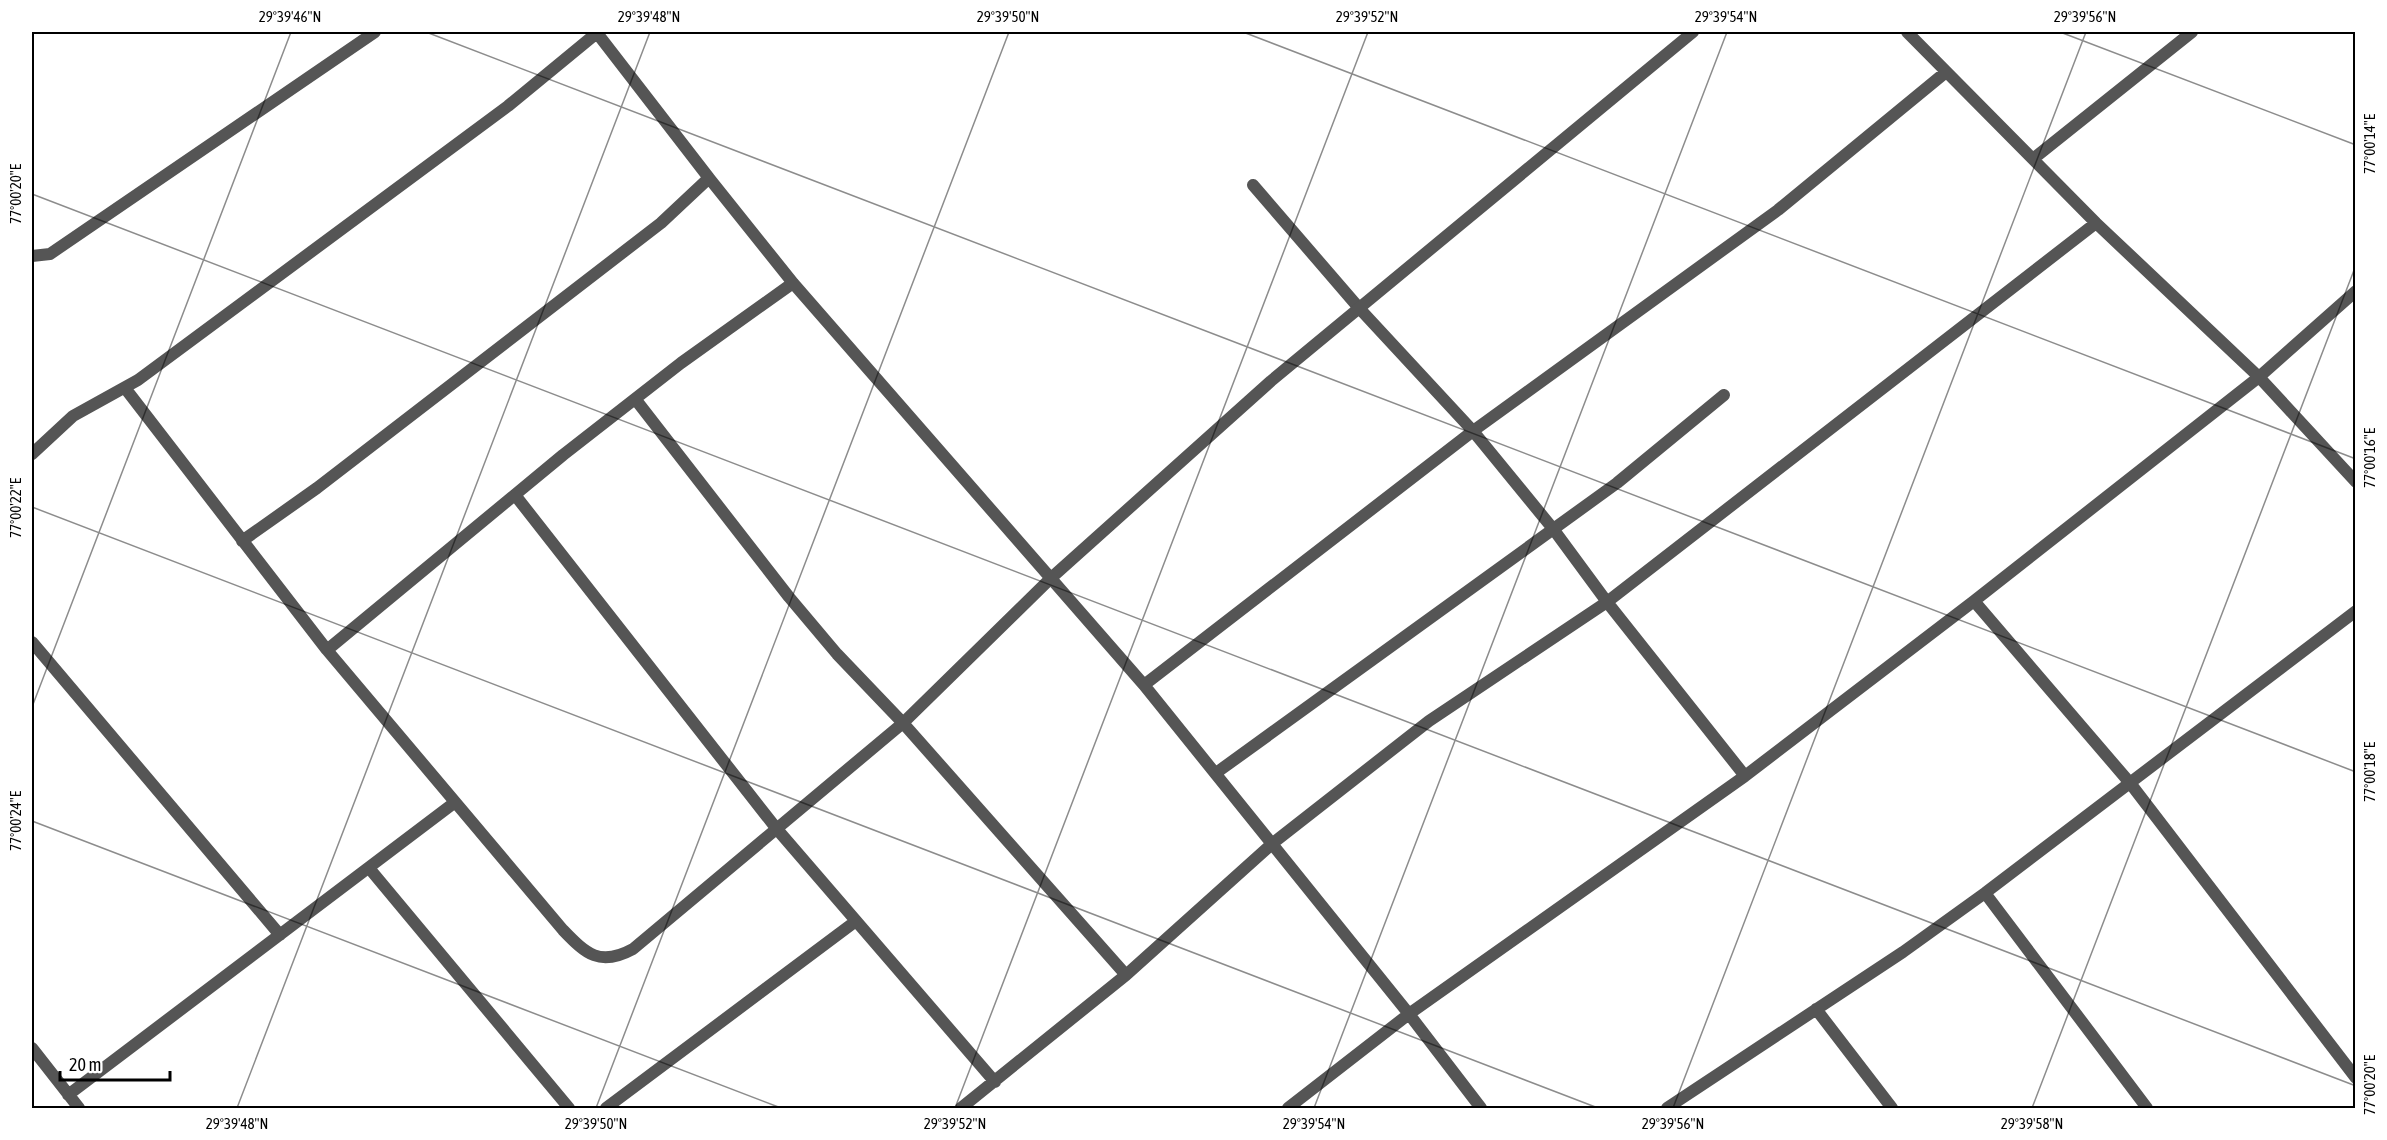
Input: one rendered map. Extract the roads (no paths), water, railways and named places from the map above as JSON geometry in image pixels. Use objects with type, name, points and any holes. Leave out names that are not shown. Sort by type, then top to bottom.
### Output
[{"type":"street","points":[[32,256],[50,254],[375,32]]},
{"type":"street","points":[[32,454],[74,416],[125,388],[508,106],[598,32],[709,178],[793,283],[1144,685],[1273,843],[1481,1108]]},
{"type":"street","points":[[125,388],[327,650],[454,803],[578,946],[590,954],[610,959],[633,950],[903,723],[1050,579],[1271,381],[1693,32]]},
{"type":"street","points":[[1907,32],[2096,223],[2259,377],[2355,482]]},
{"type":"street","points":[[2033,159],[2192,32]]},
{"type":"street","points":[[1144,685],[1473,432],[1778,210],[1946,72]]},
{"type":"street","points":[[242,541],[317,488],[661,223],[709,178]]},
{"type":"street","points":[[1253,185],[1359,308],[1473,432],[1554,530],[1607,602],[1745,776]]},
{"type":"street","points":[[961,1108],[1126,975],[1273,843],[1429,721],[1607,602],[2096,223]]},
{"type":"street","points":[[327,650],[515,495],[681,363],[793,283]]},
{"type":"street","points":[[1288,1108],[1409,1014],[1745,776],[1974,601],[2259,377],[2355,291]]},
{"type":"street","points":[[1216,772],[1554,530],[1617,483],[1724,395]]},
{"type":"street","points":[[636,400],[789,597],[837,654],[903,723],[1126,975]]},
{"type":"street","points":[[515,495],[776,828],[995,1082]]},
{"type":"street","points":[[1974,601],[2130,783],[2355,1078]]},
{"type":"street","points":[[1668,1108],[1903,952],[1985,893],[2355,611]]},
{"type":"street","points":[[32,642],[280,935]]},
{"type":"street","points":[[68,1095],[454,803]]},
{"type":"street","points":[[369,868],[569,1108]]},
{"type":"street","points":[[1985,893],[2147,1108]]},
{"type":"street","points":[[606,1108],[856,921]]},
{"type":"street","points":[[1816,1009],[1892,1108]]},
{"type":"street","points":[[32,1047],[79,1108]]}]
